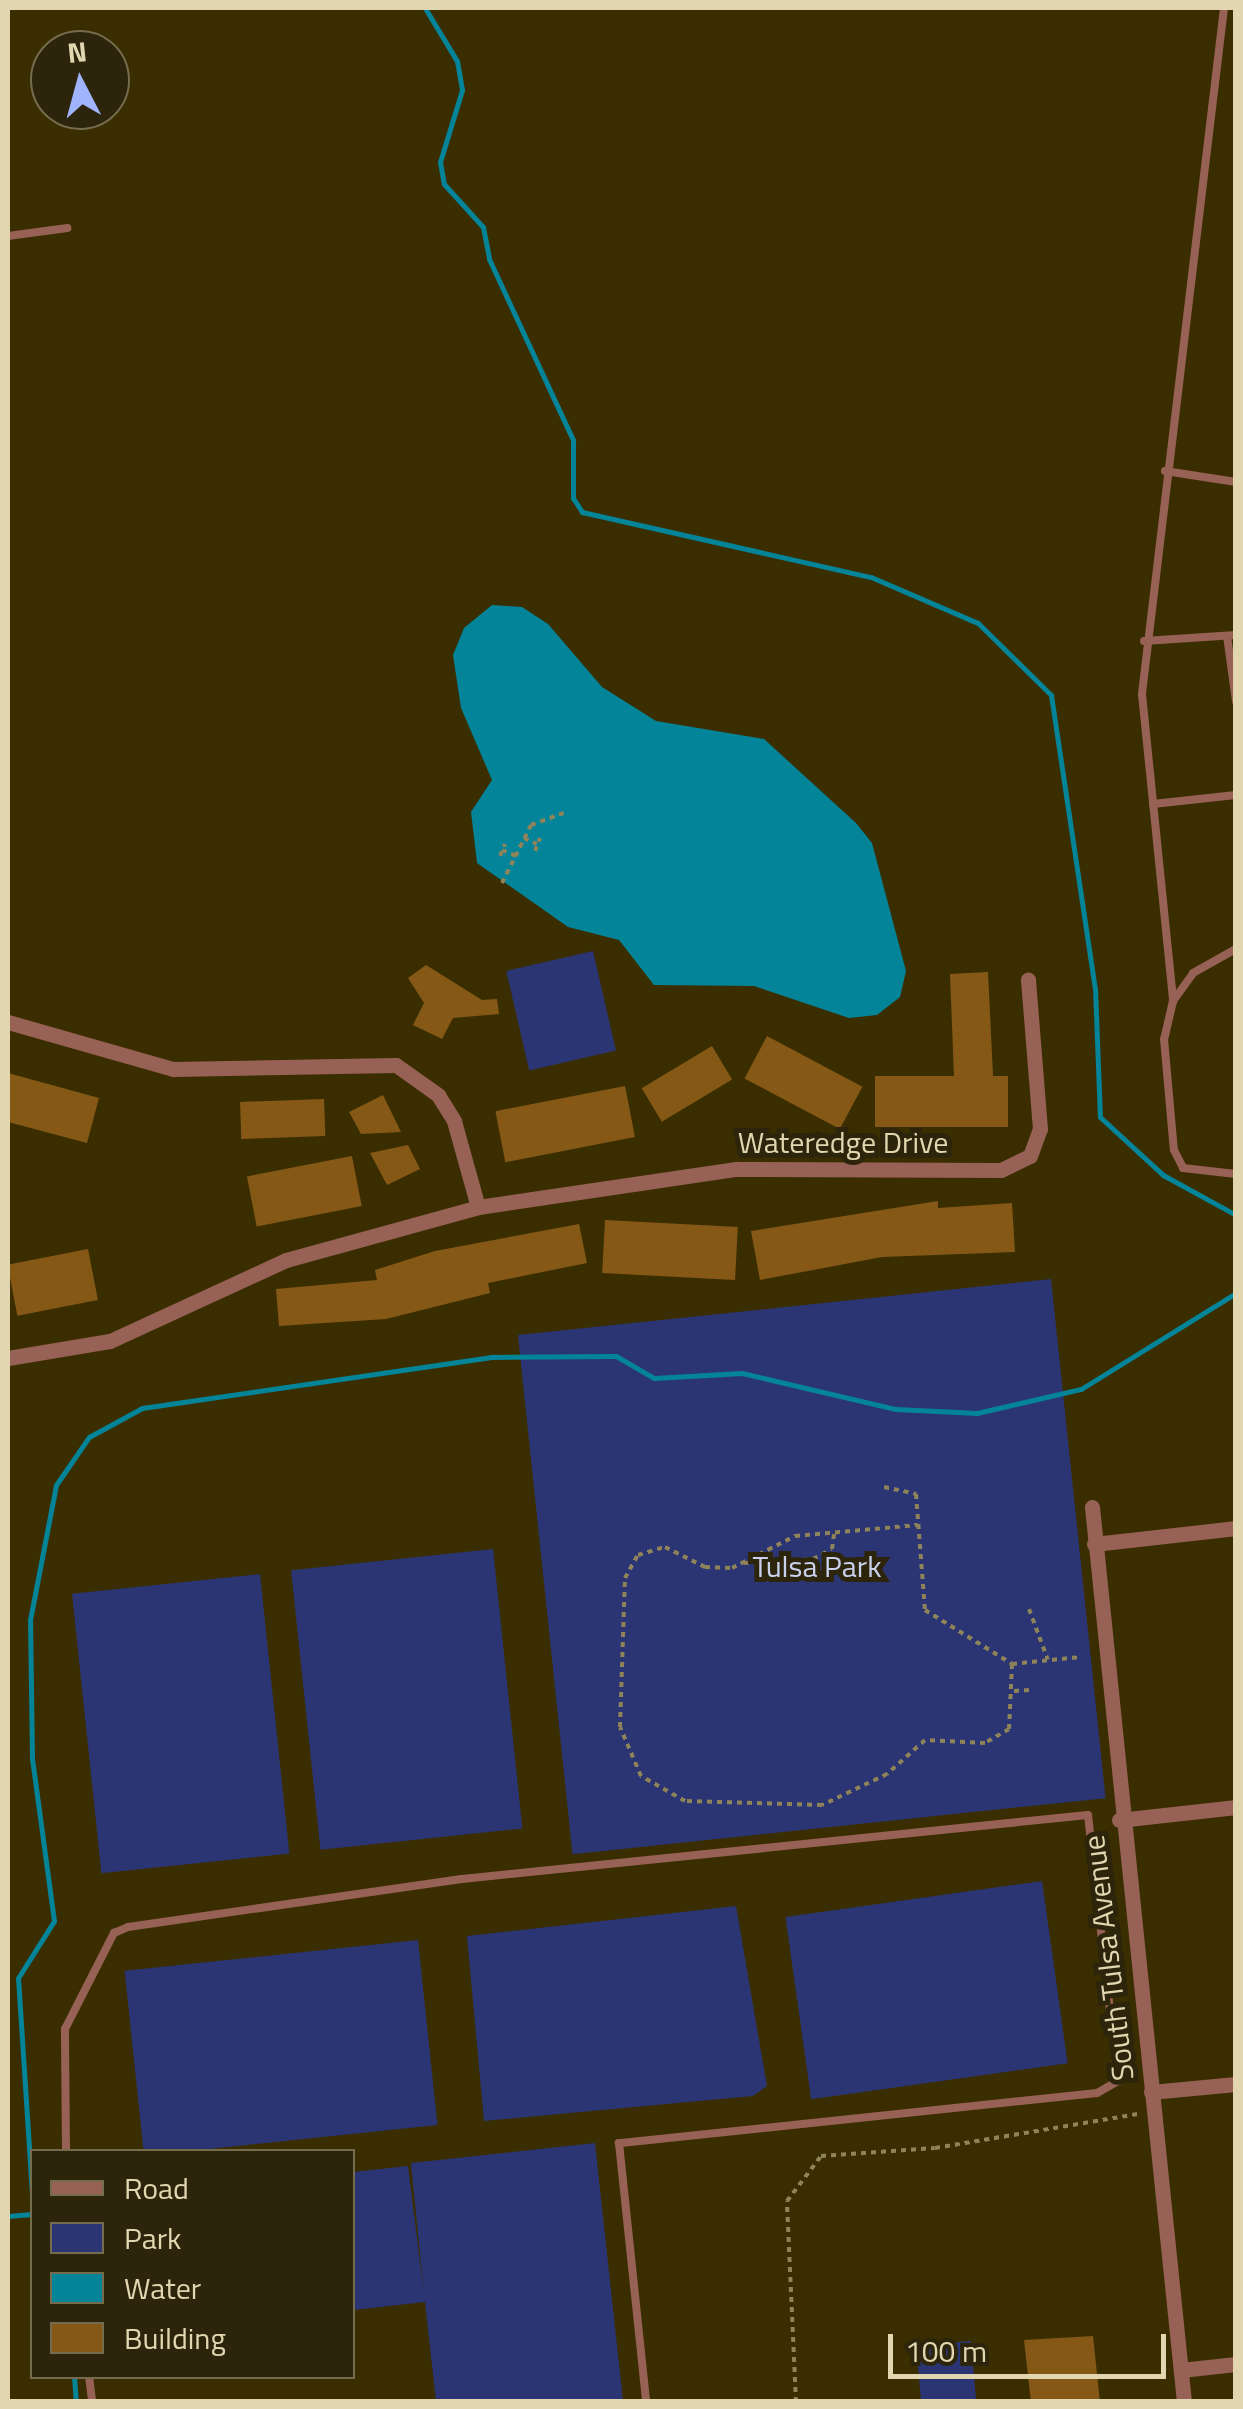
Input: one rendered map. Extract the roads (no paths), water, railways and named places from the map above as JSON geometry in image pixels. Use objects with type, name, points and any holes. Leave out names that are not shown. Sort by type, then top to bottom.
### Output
[{"type":"street","name":"Wateredge Drive","points":[[8,1358],[110,1341],[244,1275],[478,1208],[736,1170],[1001,1170],[1030,1156],[1040,1129],[1028,979]]},
{"type":"street","points":[[8,1022],[173,1069],[396,1065],[438,1095],[454,1121],[478,1208]]},
{"type":"street","name":"South Tulsa Avenue","points":[[1092,1507],[1119,1820],[1184,2402]]},
{"type":"street","points":[[1094,1544],[1236,1528]]},
{"type":"street","points":[[1119,1820],[1236,1807]]},
{"type":"street","points":[[1151,2092],[1236,2084]]},
{"type":"street","points":[[1181,2370],[1236,2364]]},
{"type":"lane","points":[[1224,8],[1144,640],[1153,804],[1173,1001],[1164,1039],[1176,1159],[1192,1171],[1236,1174]]},
{"type":"lane","points":[[8,236],[66,228]]},
{"type":"lane","points":[[1165,471],[1236,482]]},
{"type":"lane","points":[[1144,640],[1231,636],[1236,701]]},
{"type":"lane","points":[[1153,804],[1236,795]]},
{"type":"lane","points":[[1173,1001],[1193,973],[1236,948]]},
{"type":"lane","points":[[66,2149],[65,2029],[114,1934],[128,1927],[462,1879],[1088,1815],[1118,2081],[1097,2093],[619,2143],[646,2402]]},
{"type":"water","points":[[492,605],[522,607],[548,624],[602,687],[656,721],[764,739],[856,823],[872,843],[906,971],[900,997],[877,1015],[849,1018],[754,986],[654,985],[619,940],[568,927],[477,863],[471,812],[492,780],[461,708],[453,655],[464,628]]},
{"type":"waterway","points":[[425,8],[457,61],[462,90],[440,162],[444,184],[483,227],[489,259],[573,440],[573,498],[582,512],[871,577],[978,623],[1051,695],[1095,988],[1100,1117],[1163,1175],[1236,1215]]},
{"type":"waterway","points":[[30,2163],[18,1978],[54,1921],[32,1759],[30,1620],[56,1485],[89,1437],[142,1408],[493,1357],[616,1356],[654,1378],[742,1373],[896,1409],[977,1413],[1081,1389],[1236,1293]]},
{"type":"waterway","points":[[8,2216],[30,2214]]},
{"type":"waterway","points":[[74,2379],[76,2402]]},
{"type":"park label","name":"Tulsa Park","points":[[817,1566]]}]
